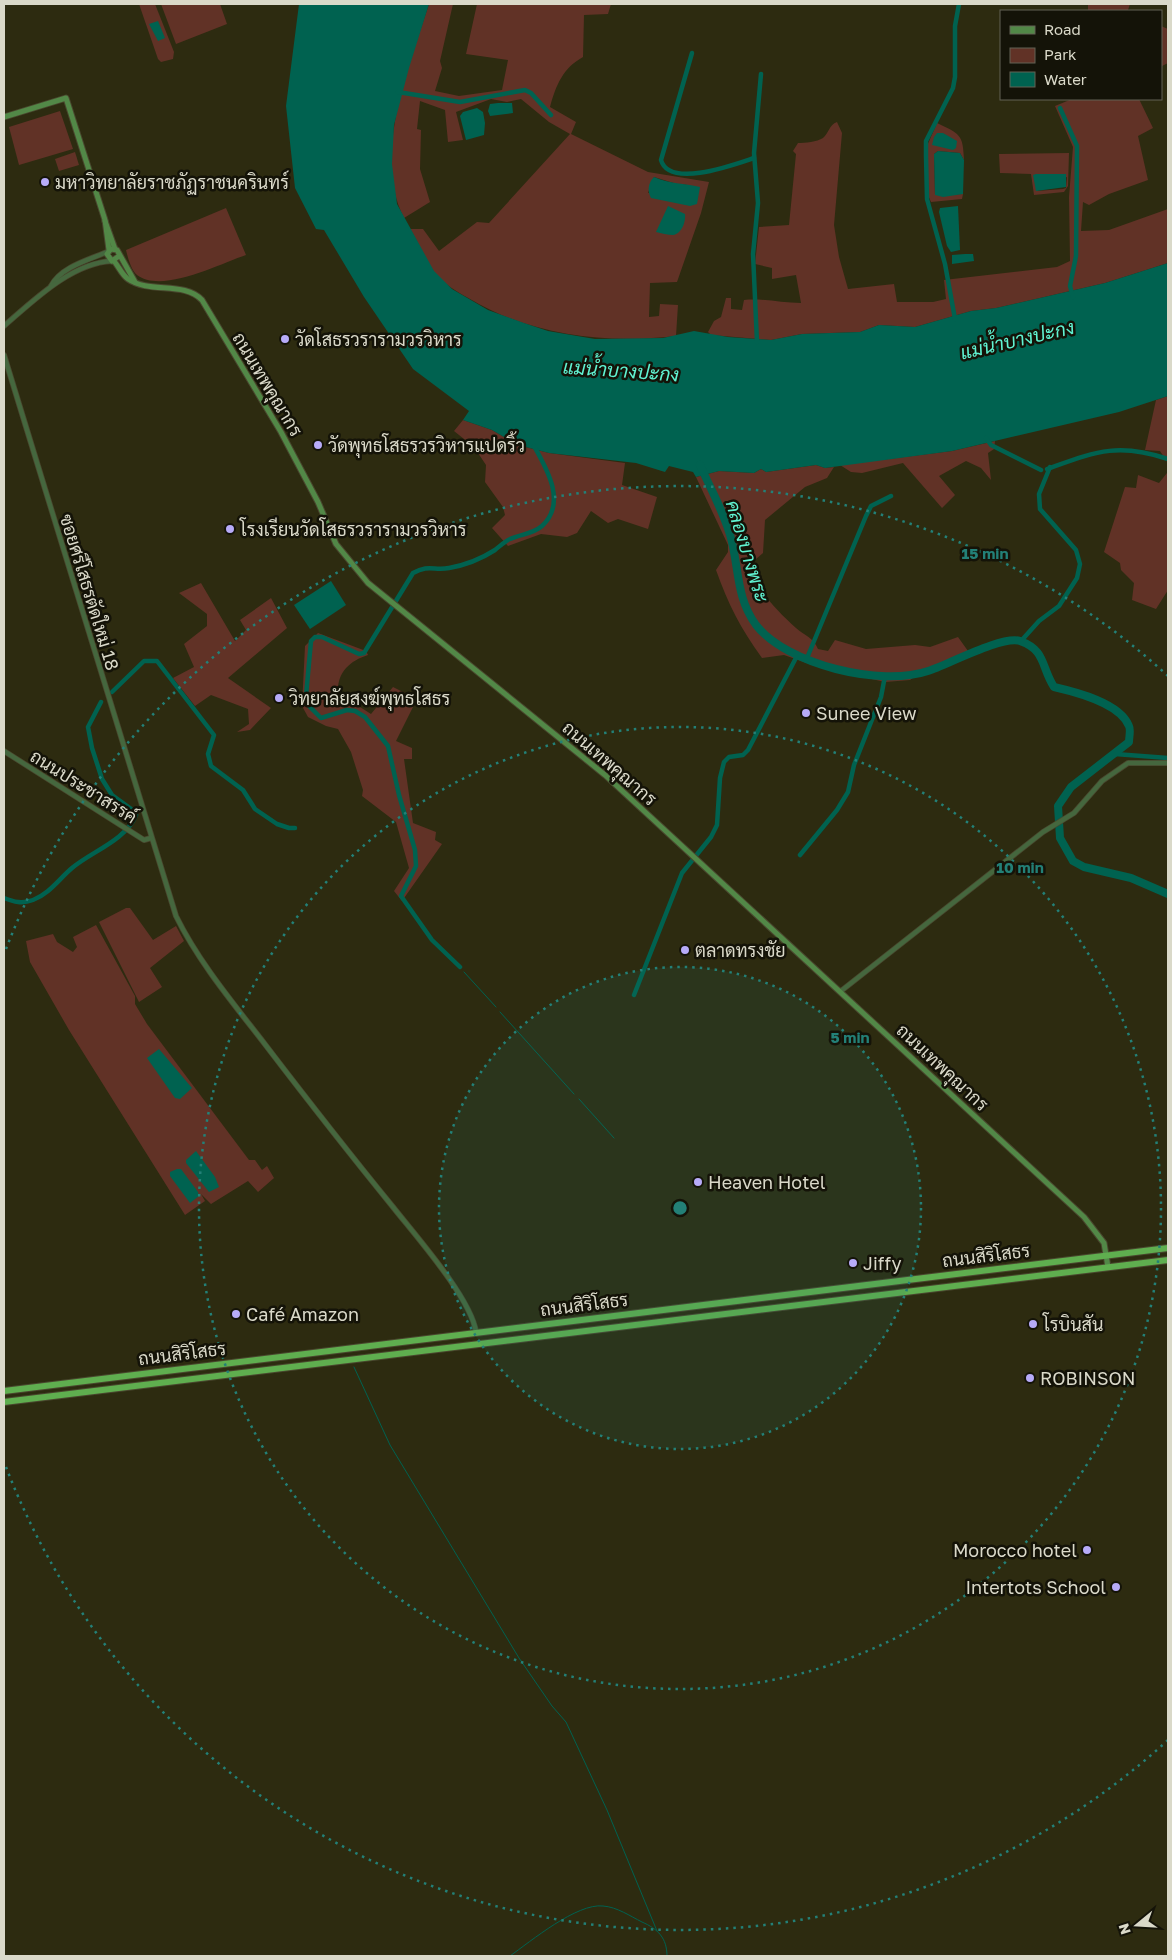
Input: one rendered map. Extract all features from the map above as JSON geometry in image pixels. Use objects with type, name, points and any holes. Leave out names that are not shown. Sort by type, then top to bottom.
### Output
[{"type":"highway","name":"ถนนสิริโสธร","points":[[4,1391],[1168,1248]]},
{"type":"highway","name":"ถนนสิริโสธร","points":[[4,1402],[1168,1260]]},
{"type":"highway","points":[[575,1320],[577,1333]]},
{"type":"main road","points":[[4,116],[66,98],[105,220],[119,256],[135,283]]},
{"type":"main road","points":[[105,220],[107,257],[113,261],[127,278],[135,283]]},
{"type":"main road","points":[[108,251],[116,249]]},
{"type":"main road","points":[[113,261],[119,256]]},
{"type":"main road","name":"ถนนเทพคุณากร","points":[[135,283],[191,293],[202,300],[281,432],[318,502],[336,544],[368,583],[585,758],[841,992],[1084,1217],[1101,1236],[1108,1267]]},
{"type":"street","points":[[51,286],[53,282],[74,266],[108,251]]},
{"type":"street","points":[[4,326],[51,286],[85,267],[113,261]]},
{"type":"street","name":"ซอยศรีโสธรตัดใหม่ 18","points":[[4,355],[173,909],[190,943],[308,1102],[434,1258],[467,1309],[476,1332]]},
{"type":"street","name":"ถนนประชาสรรค์","points":[[4,751],[144,840],[151,838]]},
{"type":"street","points":[[841,992],[1046,830],[1074,813],[1102,781],[1128,763],[1168,763]]},
{"type":"green space","points":[[139,4],[155,4],[174,52],[173,59],[161,62],[158,59]]},
{"type":"green space","points":[[161,4],[220,4],[227,24],[176,44]]},
{"type":"green space","points":[[429,4],[453,4],[440,61],[442,68],[435,91],[459,96],[502,90],[508,60],[466,54],[477,4],[611,4],[608,14],[584,15],[583,57],[570,66],[561,78],[550,107],[576,122],[571,134],[648,172],[709,182],[701,213],[677,282],[650,283],[649,317],[659,316],[660,304],[678,305],[676,336],[623,339],[596,338],[544,329],[518,322],[494,312],[456,291],[434,272],[410,229],[423,229],[439,251],[477,222],[489,223],[570,134],[549,122],[521,99],[507,102],[491,99],[456,112],[463,140],[448,142],[445,110],[420,101],[417,129],[421,130],[420,169],[430,202],[404,218],[395,194],[392,167],[393,139],[404,83]],"holes":[[[654,177],[680,185],[687,184],[648,193]]]},
{"type":"green space","points":[[1088,4],[1130,4],[1128,10],[1088,10]]},
{"type":"green space","points":[[1162,26],[1168,29],[1168,63],[1162,66]]},
{"type":"green space","points":[[1070,100],[1139,100],[1153,128],[1138,136],[1148,180],[1109,194],[1089,205],[1083,202],[1081,231],[1109,230],[1168,209],[1168,263],[1105,283],[996,308],[971,311],[915,327],[879,325],[860,332],[802,334],[771,340],[711,335],[708,332],[714,321],[721,317],[726,298],[731,298],[731,309],[742,310],[744,300],[801,303],[796,275],[772,279],[772,268],[755,264],[759,227],[789,225],[796,154],[793,151],[798,143],[823,138],[832,125],[837,122],[842,133],[834,225],[839,257],[848,289],[894,284],[897,302],[933,302],[946,299],[944,280],[1057,267],[1070,261],[1069,197],[1073,147],[1055,106]]},
{"type":"green space","points":[[60,111],[73,149],[19,165],[9,127]]},
{"type":"green space","points":[[937,123],[959,136],[963,145],[964,160],[960,153],[938,151],[934,154],[935,195],[963,194],[962,199],[931,202],[928,195],[927,146]]},
{"type":"green space","points":[[75,152],[79,165],[59,171],[55,159]]},
{"type":"green space","points":[[1069,153],[1068,186],[1064,192],[1034,195],[1031,174],[1000,173],[999,154]],"holes":[[[1067,177],[1066,188],[1063,189],[1036,191]]]},
{"type":"green space","points":[[226,208],[246,255],[191,276],[175,279],[148,280],[135,273],[126,250]]},
{"type":"green space","points":[[1168,396],[1168,463],[1160,451],[1145,450],[1156,400]]},
{"type":"green space","points":[[463,420],[492,430],[518,445],[549,453],[625,463],[622,485],[657,497],[648,529],[618,519],[608,523],[591,511],[577,533],[567,537],[541,534],[508,546],[492,528],[505,515],[503,507],[485,482],[486,465],[474,447],[454,431]]},
{"type":"green space","points":[[995,441],[994,449],[988,453],[991,480],[981,468],[966,461],[939,476],[955,495],[942,508],[903,463],[862,473],[851,472],[840,465],[952,451]]},
{"type":"green space","points":[[1168,463],[1168,590],[1156,609],[1132,600],[1134,583],[1121,570],[1120,563],[1104,552],[1125,487],[1136,488],[1138,475],[1159,483],[1167,473]]},
{"type":"green space","points":[[816,465],[825,468],[834,467],[827,478],[805,487],[765,520],[763,553],[749,565],[757,583],[774,607],[799,631],[811,639],[818,649],[828,651],[835,640],[866,649],[915,645],[930,647],[958,637],[968,651],[924,670],[910,680],[885,682],[818,667],[784,655],[762,658],[736,616],[716,570],[728,552],[728,545],[696,477],[719,471],[754,473],[761,469],[766,472]]},
{"type":"green space","points":[[201,583],[235,641],[246,630],[240,620],[271,598],[287,628],[228,678],[271,708],[250,730],[237,732],[249,724],[248,709],[211,695],[195,706],[173,678],[194,667],[184,644],[207,626],[207,614],[179,593]]},
{"type":"green space","points":[[318,633],[366,651],[368,655],[350,664],[342,674],[338,693],[371,714],[393,687],[417,699],[396,741],[412,748],[412,759],[404,759],[413,823],[436,832],[435,840],[442,844],[402,901],[394,891],[409,868],[396,822],[362,796],[363,790],[351,752],[338,729],[326,726],[308,717],[302,706],[305,646]]},
{"type":"green space","points":[[126,908],[130,908],[153,940],[176,926],[184,941],[150,968],[162,987],[139,1002],[99,922]]},
{"type":"green space","points":[[96,925],[135,996],[135,1004],[147,1024],[249,1160],[255,1160],[262,1170],[267,1166],[274,1178],[258,1192],[248,1181],[211,1204],[201,1194],[205,1201],[185,1215],[69,1030],[30,962],[26,941],[53,934],[57,942],[73,952],[77,947],[73,937]]},
{"type":"water","name":"แม่น้ำบางปะกง","points":[[299,4],[429,4],[394,125],[392,164],[397,204],[434,271],[452,289],[488,310],[548,331],[595,339],[663,338],[694,331],[728,337],[771,340],[802,334],[860,332],[879,325],[915,327],[971,311],[996,308],[1105,283],[1168,263],[1168,396],[1119,412],[952,451],[825,468],[816,465],[766,472],[761,469],[754,473],[719,471],[696,477],[693,472],[669,466],[665,472],[636,463],[549,453],[518,445],[492,430],[463,420],[469,411],[413,369],[364,297],[324,230],[316,229],[295,188],[286,106]]},
{"type":"water","points":[[158,21],[165,38],[158,41],[149,24]]},
{"type":"water","points":[[512,103],[513,113],[490,116],[488,111],[490,104]]},
{"type":"water","points":[[477,108],[483,112],[485,123],[484,135],[466,140],[460,116],[463,112]]},
{"type":"water","points":[[937,133],[943,133],[957,141],[956,148],[953,150],[932,145]]},
{"type":"water","points":[[938,151],[960,153],[964,160],[963,194],[943,197],[935,195],[934,154]]},
{"type":"water","points":[[1066,174],[1066,187],[1036,191],[1033,175]]},
{"type":"water","points":[[654,177],[700,187],[697,204],[690,206],[651,198],[649,187]]},
{"type":"water","points":[[668,206],[685,214],[683,227],[673,235],[656,232]]},
{"type":"water","points":[[958,206],[960,250],[951,252],[947,246],[939,212],[940,208]]},
{"type":"water","points":[[973,254],[974,261],[952,264],[952,255]]},
{"type":"water","points":[[331,581],[346,605],[310,629],[294,605]]},
{"type":"water","points":[[159,1049],[192,1088],[180,1099],[175,1098],[147,1058]]},
{"type":"water","points":[[196,1151],[215,1177],[219,1187],[209,1192],[186,1163],[186,1160]]},
{"type":"water","points":[[181,1169],[198,1192],[199,1196],[190,1203],[170,1176],[170,1172]]},
{"type":"waterway","points":[[955,319],[945,264],[927,199],[926,141],[953,88],[955,77],[955,26],[959,4]]},
{"type":"waterway","points":[[692,53],[661,160],[667,168],[676,173],[689,174],[719,169],[754,158]]},
{"type":"waterway","points":[[757,342],[753,254],[758,203],[754,153],[761,74]]},
{"type":"waterway","points":[[398,92],[460,102],[525,90],[531,93],[551,115]]},
{"type":"waterway","points":[[1060,108],[1077,146],[1076,256],[1070,286],[1073,297]]},
{"type":"waterway","points":[[986,438],[991,445],[1041,470]]},
{"type":"waterway","points":[[460,967],[432,940],[401,896],[416,866],[415,850],[399,795],[388,746],[365,717],[355,711],[347,710],[321,718],[307,704],[306,696],[311,641],[315,637],[322,637],[359,654],[364,653],[413,573],[427,568],[444,569],[473,561],[495,550],[508,540],[535,531],[542,526],[549,517],[554,497],[549,475],[534,446]]},
{"type":"waterway","points":[[1047,469],[1106,451],[1134,451],[1168,459]]},
{"type":"waterway","name":"คลองบางพระ","points":[[700,465],[729,532],[745,605],[756,625],[770,639],[789,651],[836,669],[886,676],[908,675],[928,671],[988,646],[1012,640],[1020,641],[1039,654],[1054,687],[1096,700],[1117,711],[1129,726],[1129,742],[1071,787],[1058,806],[1060,838],[1073,861],[1084,867],[1131,878],[1168,894]]},
{"type":"waterway","points":[[1021,641],[1039,621],[1059,606],[1077,578],[1080,564],[1076,550],[1040,509],[1039,494],[1050,467]]},
{"type":"waterway","points":[[807,658],[871,506],[891,496]]},
{"type":"waterway","points":[[634,995],[682,873],[711,837],[717,825],[720,778],[724,762],[729,757],[743,755],[748,750],[798,654]]},
{"type":"waterway","points":[[112,692],[144,661],[157,661],[214,735],[208,754],[211,766],[243,790],[255,809],[277,824],[295,828]]},
{"type":"waterway","points":[[800,855],[837,810],[848,792],[854,765],[881,697],[885,676]]},
{"type":"waterway","points":[[4,898],[22,902],[39,897],[80,862],[116,839],[131,824],[136,815],[134,811],[112,795],[102,779],[92,748],[88,727],[101,702]]},
{"type":"waterway","points":[[1115,754],[1168,758]]},
{"type":"waterway","points":[[464,972],[496,1007]]},
{"type":"waterway","points":[[500,1012],[574,1094]]},
{"type":"waterway","points":[[579,1099],[614,1138]]},
{"type":"waterway","points":[[354,1367],[390,1445],[519,1658],[552,1706],[566,1722],[607,1810],[657,1931]]},
{"type":"waterway","points":[[510,1956],[555,1924],[580,1910],[603,1906],[618,1910],[657,1931],[663,1939],[667,1956]]},
{"type":"place","name":"มหาวิทยาลัยราชภัฏราชนครินทร์","points":[[45,182]]},
{"type":"place","name":"วัดโสธรวรารามวรวิหาร","points":[[285,339]]},
{"type":"place","name":"วัดพุทธโสธรวรวิหารแปดริ้ว","points":[[318,445]]},
{"type":"place","name":"โรงเรียนวัดโสธรวรารามวรวิหาร","points":[[230,529]]},
{"type":"place","name":"วิทยาลัยสงฆ์พุทธโสธร","points":[[279,698]]},
{"type":"place","name":"Sunee View","points":[[806,713]]},
{"type":"place","name":"ตลาดทรงชัย","points":[[685,950]]},
{"type":"place","name":"Heaven Hotel","points":[[698,1182]]},
{"type":"place","name":"Jiffy","points":[[853,1263]]},
{"type":"place","name":"Café Amazon","points":[[236,1314]]},
{"type":"place","name":"โรบินสัน","points":[[1033,1324]]},
{"type":"place","name":"ROBINSON","points":[[1030,1378]]},
{"type":"place","name":"Morocco hotel","points":[[1087,1550]]},
{"type":"place","name":"Intertots School","points":[[1116,1587]]}]
